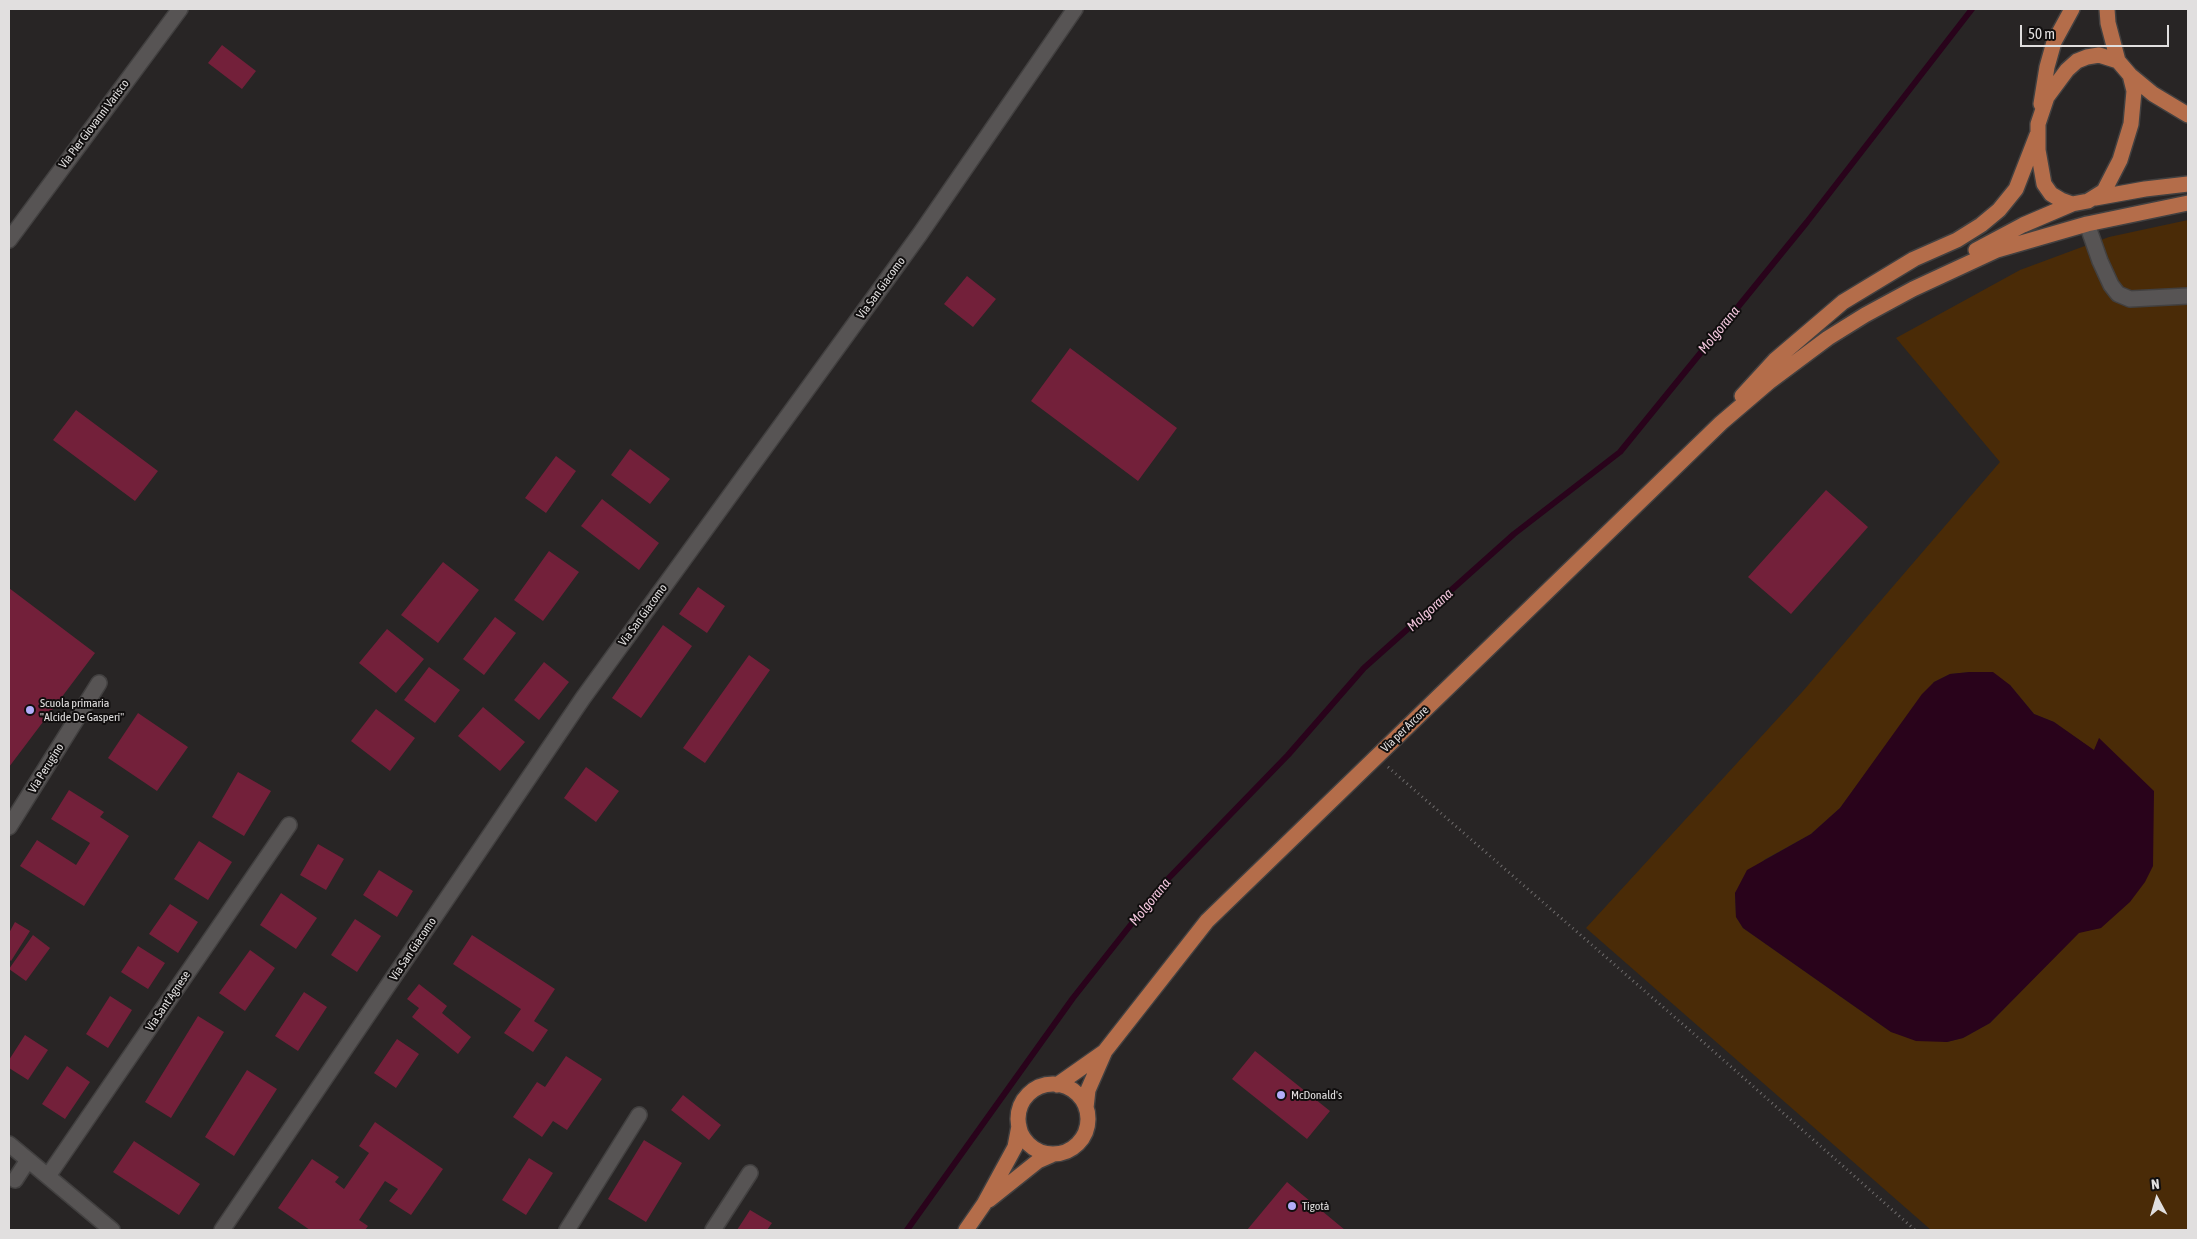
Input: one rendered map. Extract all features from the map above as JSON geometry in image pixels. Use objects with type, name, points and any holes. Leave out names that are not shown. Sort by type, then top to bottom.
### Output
[{"type":"main road","points":[[1721,423],[1748,388],[1826,315],[1914,259],[1956,240],[1981,225],[1999,210],[2016,189],[2037,135],[2044,81],[2054,42],[2072,9]]},
{"type":"main road","points":[[2107,9],[2108,23],[2118,62]]},
{"type":"main road","points":[[2041,113],[2056,83],[2077,61],[2099,55],[2118,62],[2153,94],[2188,115]]},
{"type":"main road","points":[[2095,198],[2104,191],[2110,181],[2120,160],[2131,124],[2134,91],[2130,75]]},
{"type":"main road","points":[[2037,135],[2040,172],[2044,184],[2056,197],[2072,204]]},
{"type":"main road","points":[[1721,423],[1769,382],[1828,338],[2023,225],[2072,204],[2082,203],[2095,198],[2188,184]]},
{"type":"main road","points":[[1913,289],[1997,250],[2087,224],[2188,203]]},
{"type":"main road","name":"Via per Arcore","points":[[1086,1108],[1088,1090],[1105,1051],[1207,921],[1721,423]]},
{"type":"main road","name":"Via per Arcore","points":[[1057,1085],[1105,1051]]},
{"type":"main road","points":[[970,1225],[984,1204],[1015,1147],[1020,1107],[1025,1099],[1039,1087],[1057,1085],[1074,1091],[1082,1099],[1088,1119],[1082,1139],[1065,1152],[1054,1154],[1038,1161],[984,1204]]},
{"type":"main road","points":[[1019,1126],[1022,1134],[1034,1148],[1044,1153],[1054,1154]]},
{"type":"street","name":"Via Pier Giovanni Varisco","points":[[9,240],[180,9]]},
{"type":"street","name":"Via San Giacomo","points":[[222,1230],[583,698],[920,234],[1075,9]]},
{"type":"street","points":[[2087,224],[2100,261],[2111,285],[2118,294],[2130,299],[2188,296]]},
{"type":"street","name":"Via Perugino","points":[[9,827],[100,683]]},
{"type":"street","name":"Via Sant'Agnese","points":[[48,1176],[289,825]]},
{"type":"street","points":[[567,1230],[639,1116]]},
{"type":"street","points":[[9,1144],[48,1176],[94,1224],[112,1230]]},
{"type":"street","points":[[15,1180],[28,1160]]},
{"type":"street","points":[[714,1230],[750,1173]]},
{"type":"path","points":[[1376,757],[1702,1041],[1915,1230]]},
{"type":"shaded area","points":[[2188,220],[2188,1230],[1931,1230],[1586,928],[1803,691],[2000,462],[1896,338],[2020,270],[2109,237]],"holes":[[[1970,672],[2010,685],[2034,714],[2054,722],[2094,751],[2100,738],[2101,928],[2079,932],[1990,1023],[1963,1038],[1947,1042],[1891,1032],[1743,928],[1736,917],[1735,893],[1764,860],[1811,834],[1840,808],[1934,682],[1950,674]]]},
{"type":"shaded area","points":[[1993,672],[2010,685],[2034,714],[2054,722],[2094,750],[2099,738],[2154,791],[2153,866],[2145,882],[2130,902],[2101,928],[2079,933],[1990,1023],[1963,1038],[1947,1042],[1916,1041],[1891,1032],[1743,928],[1736,917],[1735,893],[1747,870],[1811,834],[1840,808],[1922,694],[1934,682],[1950,674]]},
{"type":"building","points":[[222,45],[256,71],[242,89],[208,63]]},
{"type":"building","points":[[967,276],[996,299],[973,327],[944,304]]},
{"type":"building","points":[[1070,348],[1177,428],[1138,481],[1031,401]]},
{"type":"building","points":[[76,410],[158,471],[135,501],[53,440]]},
{"type":"building","points":[[630,449],[670,479],[650,504],[611,475]]},
{"type":"building","points":[[556,456],[576,471],[546,513],[525,498]]},
{"type":"building","points":[[1826,490],[1868,527],[1791,614],[1748,577]]},
{"type":"building","points":[[602,499],[659,543],[639,570],[581,526]]},
{"type":"building","points":[[549,551],[579,572],[543,621],[514,600]]},
{"type":"building","points":[[443,562],[479,590],[438,643],[401,615]]},
{"type":"building","points":[[698,587],[725,606],[707,633],[679,614]]},
{"type":"building","name":"Scuola primaria \"Alcide De Gasperi\"","points":[[9,588],[95,653],[9,767]]},
{"type":"building","points":[[495,617],[516,633],[484,675],[463,659]]},
{"type":"building","points":[[663,625],[692,646],[641,718],[612,698]]},
{"type":"building","points":[[387,629],[424,659],[396,693],[359,663]]},
{"type":"building","points":[[749,655],[770,670],[705,763],[683,748]]},
{"type":"building","points":[[544,662],[569,682],[539,720],[514,700]]},
{"type":"building","points":[[429,667],[460,690],[435,723],[404,700]]},
{"type":"building","points":[[483,707],[525,742],[500,771],[458,736]]},
{"type":"building","points":[[376,709],[415,738],[390,771],[351,741]]},
{"type":"building","points":[[138,713],[188,747],[157,791],[108,758]]},
{"type":"building","points":[[586,767],[619,791],[596,822],[564,798]]},
{"type":"building","points":[[238,772],[271,791],[244,836],[212,817]]},
{"type":"building","points":[[69,790],[104,812],[100,817],[129,836],[84,906],[20,866],[37,840],[76,865],[90,843],[51,819]]},
{"type":"building","points":[[199,841],[232,862],[208,900],[174,879]]},
{"type":"building","points":[[318,844],[344,859],[326,890],[300,875]]},
{"type":"building","points":[[379,870],[413,891],[397,917],[363,895]]},
{"type":"building","points":[[281,893],[317,918],[296,949],[260,925]]},
{"type":"building","points":[[170,904],[198,922],[178,953],[149,934]]},
{"type":"building","points":[[355,919],[381,936],[357,972],[331,955]]},
{"type":"building","points":[[15,922],[30,931],[11,961],[9,959],[9,933]]},
{"type":"building","points":[[33,935],[50,948],[26,981],[9,969]]},
{"type":"building","points":[[472,935],[555,989],[534,1021],[548,1030],[533,1052],[504,1033],[521,1009],[453,964]]},
{"type":"building","points":[[138,946],[165,963],[148,989],[121,972]]},
{"type":"building","points":[[250,950],[275,968],[245,1011],[219,993]]},
{"type":"building","points":[[419,984],[447,1006],[442,1013],[471,1037],[458,1054],[412,1017],[419,1008],[407,999]]},
{"type":"building","points":[[304,992],[327,1007],[298,1051],[275,1036]]},
{"type":"building","points":[[110,996],[132,1010],[108,1048],[86,1034]]},
{"type":"building","points":[[198,1016],[224,1032],[171,1118],[145,1102]]},
{"type":"building","points":[[25,1035],[48,1050],[28,1080],[9,1068],[9,1060]]},
{"type":"building","points":[[397,1039],[419,1054],[396,1088],[374,1073]]},
{"type":"building","name":"McDonald's","points":[[1255,1051],[1330,1111],[1307,1139],[1232,1079]]},
{"type":"building","points":[[566,1056],[602,1079],[567,1130],[553,1121],[542,1137],[513,1117],[537,1082],[545,1087]]},
{"type":"building","points":[[67,1066],[90,1082],[65,1119],[42,1104]]},
{"type":"building","points":[[247,1070],[277,1089],[234,1156],[205,1137]]},
{"type":"building","points":[[683,1095],[721,1125],[709,1140],[671,1110]]},
{"type":"building","points":[[375,1122],[443,1169],[411,1215],[389,1201],[398,1189],[385,1181],[359,1220],[368,1226],[365,1230],[310,1230],[278,1208],[312,1159],[339,1177],[335,1182],[344,1189],[369,1153],[359,1146]]},
{"type":"building","points":[[644,1140],[682,1163],[646,1222],[608,1199]]},
{"type":"building","points":[[134,1141],[200,1184],[179,1215],[113,1172]]},
{"type":"building","points":[[529,1158],[553,1173],[526,1215],[502,1200]]},
{"type":"building","name":"Tigotà","points":[[1287,1182],[1345,1230],[1247,1230]]},
{"type":"building","points":[[750,1210],[772,1223],[767,1230],[737,1230]]},
{"type":"waterway","name":"Molgorana","points":[[907,1230],[1073,998],[1163,884],[1288,755],[1364,668],[1514,534],[1620,452],[1807,222],[1972,9]]},
{"type":"place","name":"Scuola primaria \"Alcide De Gasperi\"","points":[[30,710]]},
{"type":"place","name":"McDonald's","points":[[1281,1095]]},
{"type":"place","name":"Tigotà","points":[[1292,1206]]}]
